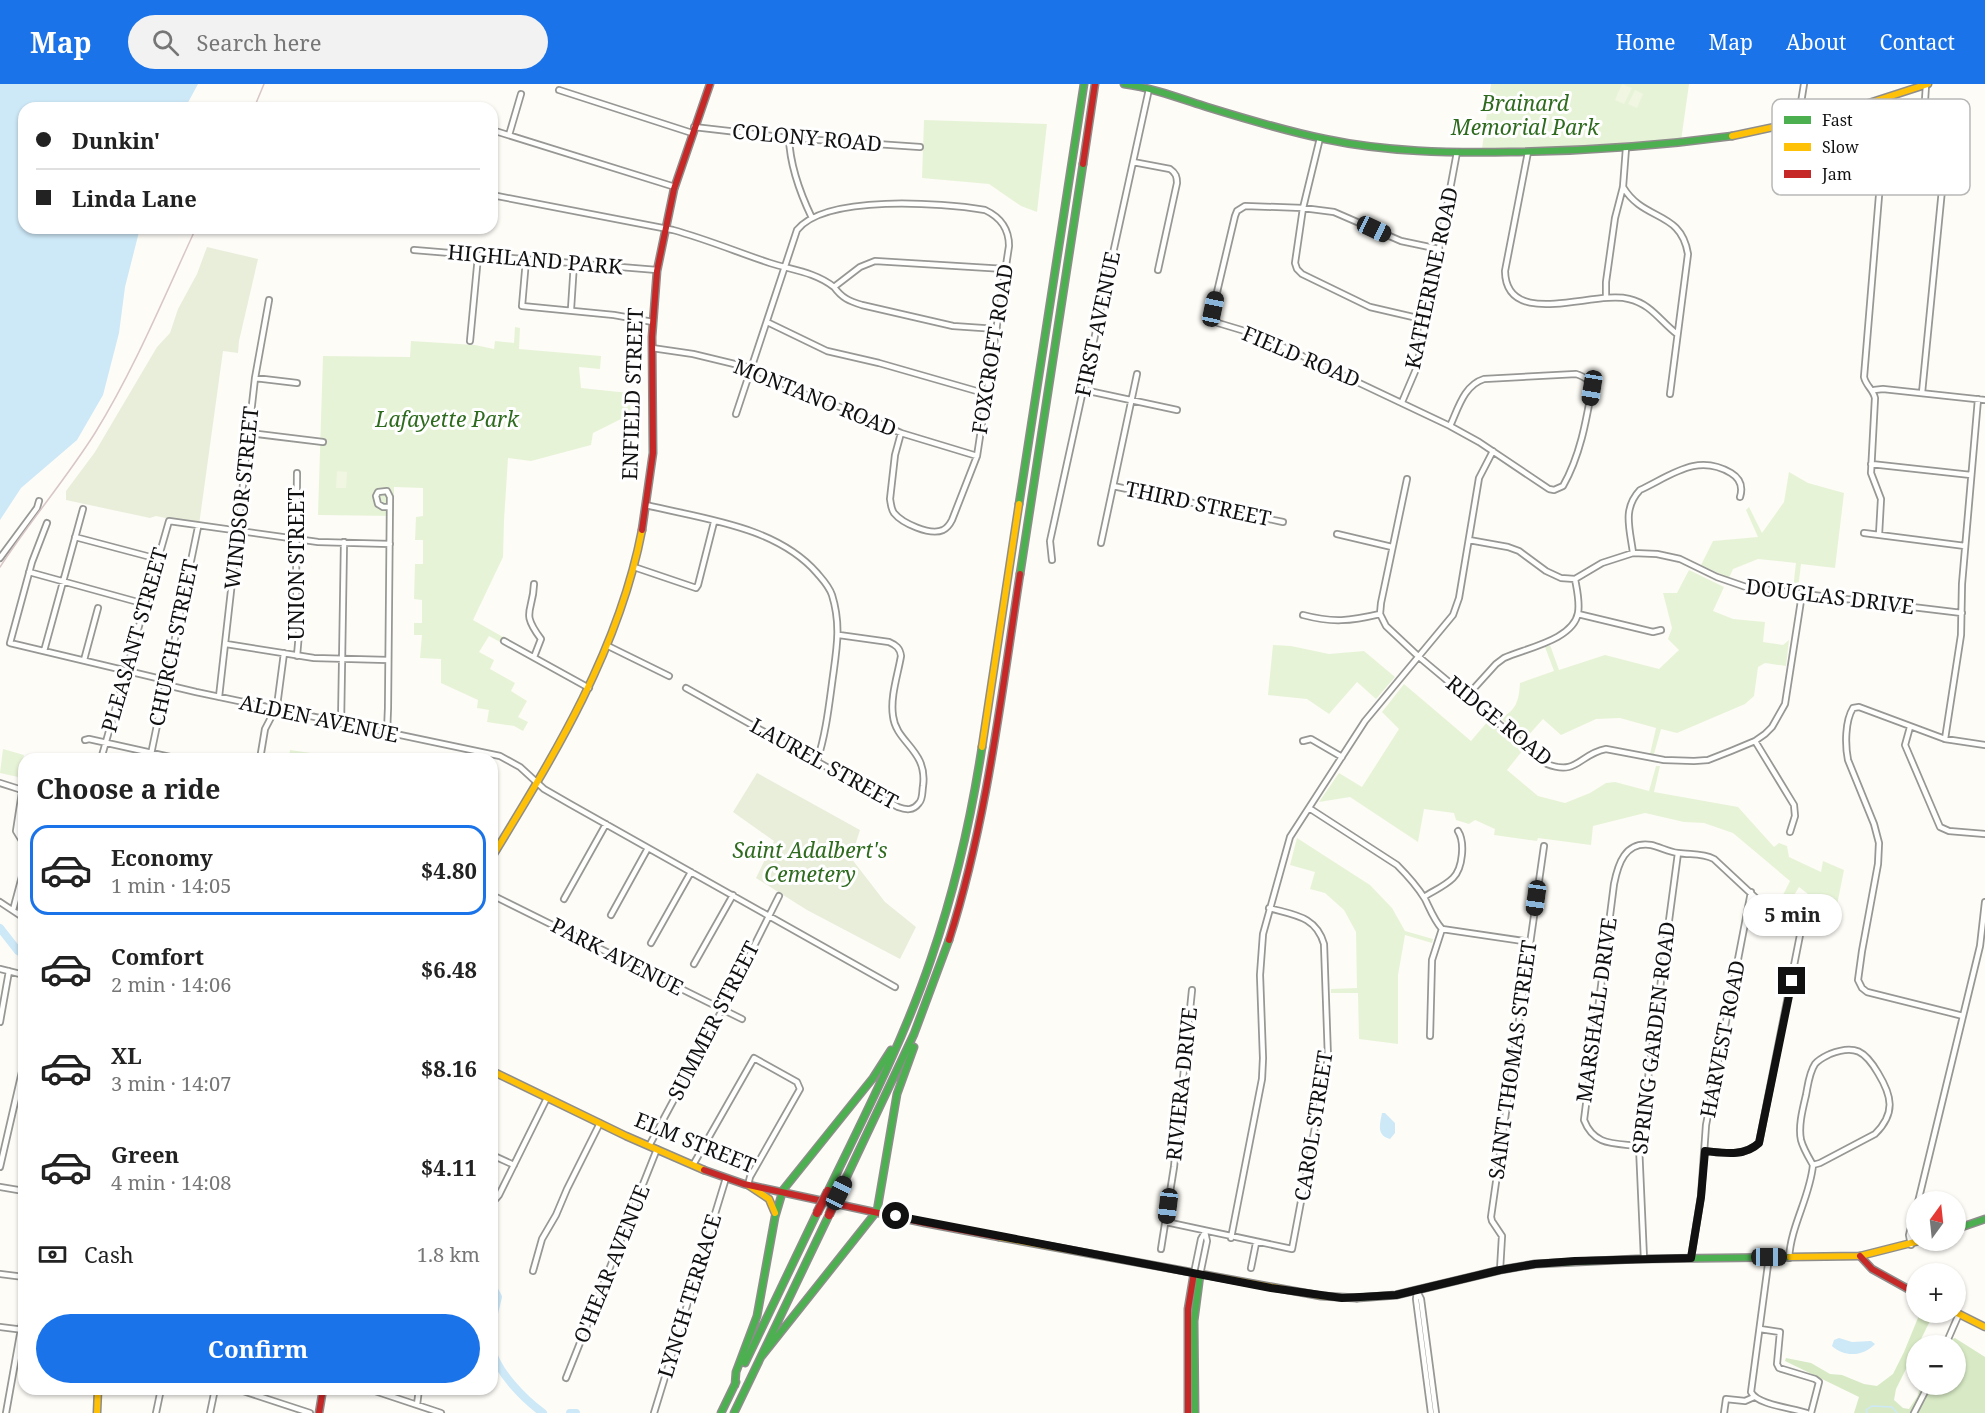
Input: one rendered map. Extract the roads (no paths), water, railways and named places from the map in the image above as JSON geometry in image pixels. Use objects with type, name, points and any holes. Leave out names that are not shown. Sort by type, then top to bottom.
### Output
[{"type":"main road","name":"ENFIELD STREET","points":[[498,847],[567,732],[608,646],[625,602],[646,505],[653,454],[652,348],[657,270],[664,229],[675,187],[710,84]]},
{"type":"main road","points":[[1124,84],[1149,88],[1230,114],[1320,138],[1389,148],[1457,152],[1626,148],[1738,136],[1772,129]]},
{"type":"main road","points":[[1887,99],[1927,84]]},
{"type":"main road","points":[[721,1413],[898,1043],[924,981],[947,908],[975,794],[1084,87]]},
{"type":"main road","points":[[734,1413],[919,1023],[956,917],[972,858],[984,800],[1095,88]]},
{"type":"main road","points":[[761,1357],[876,1212],[898,1090],[917,1040],[919,1023]]},
{"type":"main road","points":[[735,1385],[736,1372],[757,1316],[775,1217],[786,1184],[873,1078],[890,1051],[898,1043]]},
{"type":"main road","name":"ELM STREET","points":[[498,1074],[653,1148],[748,1185],[1197,1274],[1342,1298],[1381,1297],[1417,1291],[1500,1270],[1561,1262],[1860,1256],[1906,1246]]},
{"type":"main road","points":[[748,1185],[770,1201],[775,1217]]},
{"type":"main road","points":[[1966,1226],[1985,1219]]},
{"type":"main road","points":[[1860,1256],[1872,1269],[1906,1288]]},
{"type":"main road","points":[[1188,1413],[1188,1309],[1197,1274]]},
{"type":"main road","points":[[1195,1413],[1194,1321],[1197,1274]]},
{"type":"main road","points":[[1966,1318],[1985,1327]]},
{"type":"main road","points":[[97,1413],[98,1395]]},
{"type":"main road","points":[[319,1413],[322,1395]]},
{"type":"main road","points":[[738,1413],[740,1399]]},
{"type":"street","points":[[1802,99],[1804,84]]},
{"type":"street","points":[[1926,99],[1927,84]]},
{"type":"street","name":"FIRST AVENUE","points":[[1052,560],[1050,541],[1149,88]]},
{"type":"street","name":"COLONY ROAD","points":[[559,90],[693,130],[920,147]]},
{"type":"street","points":[[509,135],[521,94]]},
{"type":"street","points":[[498,132],[675,187]]},
{"type":"street","points":[[736,414],[797,230],[812,218],[802,198],[793,168],[789,138]]},
{"type":"street","points":[[1320,138],[1303,208],[1295,263],[1297,269],[1302,274],[1370,307],[1426,320]]},
{"type":"street","points":[[1606,298],[1615,218],[1623,187],[1626,148]]},
{"type":"street","name":"KATHERINE ROAD","points":[[1402,402],[1417,367],[1457,152]]},
{"type":"street","points":[[1528,152],[1505,271],[1505,282],[1509,290],[1514,296],[1528,304],[1623,297],[1651,308],[1677,334]]},
{"type":"street","points":[[1133,162],[1170,169],[1177,177],[1178,183],[1158,270]]},
{"type":"street","points":[[1623,187],[1645,211],[1676,225],[1686,244],[1688,254],[1670,394]]},
{"type":"street","points":[[1879,195],[1864,377],[1866,383],[1874,390],[1985,400]]},
{"type":"street","points":[[1922,393],[1941,195]]},
{"type":"street","points":[[498,196],[699,237],[817,276],[834,287],[848,301],[953,326],[997,329]]},
{"type":"street","name":"FOXCROFT ROAD","points":[[812,218],[854,206],[881,203],[985,210],[994,214],[1005,227],[1009,237],[977,456],[949,526],[943,530],[935,532],[904,521],[895,514],[891,506],[895,455],[901,433]]},
{"type":"street","name":"FIELD ROAD","points":[[1439,249],[1401,241],[1342,214],[1303,208],[1245,206],[1237,211],[1215,302],[1214,316],[1218,323],[1258,335],[1450,426],[1554,490],[1563,486],[1579,453],[1592,388],[1584,376],[1576,374],[1476,381],[1465,394],[1450,426]]},
{"type":"street","name":"HIGHLAND PARK","points":[[414,250],[657,270]]},
{"type":"street","points":[[470,341],[478,256]]},
{"type":"street","points":[[526,260],[522,306],[571,309],[653,322]]},
{"type":"street","points":[[834,287],[860,267],[875,261],[1005,269]]},
{"type":"street","points":[[571,309],[574,263]]},
{"type":"street","name":"WINDSOR STREET","points":[[219,697],[255,378],[269,300]]},
{"type":"street","points":[[767,322],[827,351],[879,363],[987,394]]},
{"type":"street","name":"MONTANO ROAD","points":[[652,348],[693,354],[752,368],[813,398],[852,411],[901,433],[977,456]]},
{"type":"street","points":[[1101,543],[1137,374]]},
{"type":"street","points":[[255,378],[297,382]]},
{"type":"street","points":[[1084,390],[1177,410]]},
{"type":"street","points":[[1874,390],[1876,410],[1871,464],[1872,480],[1881,499],[1879,535]]},
{"type":"street","points":[[1945,739],[1962,613],[1965,546],[1978,399]]},
{"type":"street","points":[[249,433],[323,442]]},
{"type":"street","points":[[1231,1238],[1262,1079],[1261,954],[1263,934],[1285,849],[1290,837],[1341,757],[1374,710],[1446,626],[1457,607],[1479,478],[1493,451]]},
{"type":"street","points":[[1633,553],[1629,507],[1640,490],[1691,466],[1703,463],[1725,469],[1736,476],[1741,483],[1740,497]]},
{"type":"street","points":[[1871,464],[1971,475]]},
{"type":"street","name":"UNION STREET","points":[[297,473],[296,591],[299,627],[297,656]]},
{"type":"street","points":[[1303,615],[1323,621],[1350,621],[1380,614],[1382,593],[1407,479]]},
{"type":"street","name":"THIRD STREET","points":[[1113,486],[1282,522]]},
{"type":"street","points":[[0,558],[37,508],[39,501]]},
{"type":"street","points":[[646,505],[753,531],[773,540],[806,561],[827,585],[832,595],[839,634],[826,731],[817,761]]},
{"type":"street","points":[[387,734],[389,507]]},
{"type":"street","points":[[44,651],[83,509]]},
{"type":"street","name":"PLEASANT STREET","points":[[103,753],[169,521],[198,527]]},
{"type":"street","points":[[634,567],[696,588],[714,522]]},
{"type":"street","points":[[47,523],[29,572],[145,604]]},
{"type":"street","points":[[198,527],[296,540],[390,544]]},
{"type":"street","name":"CHURCH STREET","points":[[152,753],[198,527]]},
{"type":"street","points":[[1864,533],[1965,546]]},
{"type":"street","points":[[1337,534],[1392,547]]},
{"type":"street","points":[[75,537],[158,559]]},
{"type":"street","points":[[1467,696],[1504,658],[1561,635],[1572,627],[1578,615],[1575,579],[1561,578],[1546,571],[1518,551],[1508,547],[1469,540]]},
{"type":"street","points":[[341,724],[344,542]]},
{"type":"street","name":"DOUGLAS DRIVE","points":[[1575,579],[1602,563],[1633,553],[1657,554],[1680,559],[1735,584],[1962,613]]},
{"type":"street","name":"ALDEN AVENUE","points":[[29,572],[10,643],[161,679],[175,687],[485,753]]},
{"type":"street","points":[[534,584],[528,620],[541,639],[534,657]]},
{"type":"street","name":"RIDGE ROAD","points":[[1380,614],[1386,626],[1419,657],[1547,764],[1557,768],[1568,768],[1596,751],[1606,749],[1680,762],[1708,760],[1755,741],[1772,727],[1785,704],[1802,594]]},
{"type":"street","points":[[84,660],[98,608]]},
{"type":"street","points":[[1578,615],[1653,632],[1661,630]]},
{"type":"street","name":"LAUREL STREET","points":[[686,688],[906,810],[914,808],[921,800],[925,774],[915,752],[897,729],[892,718],[900,651],[897,645],[889,642],[839,634]]},
{"type":"street","points":[[504,641],[589,688]]},
{"type":"street","points":[[226,644],[297,656],[388,660]]},
{"type":"street","points":[[608,646],[669,676]]},
{"type":"street","points":[[261,753],[265,729],[277,706],[284,653]]},
{"type":"street","points":[[1963,1016],[1867,992],[1858,980],[1879,853],[1874,824],[1846,752],[1849,716],[1853,708],[1859,707],[1945,739],[1985,745]]},
{"type":"street","points":[[1910,727],[1905,745],[1940,827],[1949,831],[1985,834]]},
{"type":"street","points":[[85,740],[89,739],[141,753]]},
{"type":"street","points":[[1303,741],[1311,739],[1341,757]]},
{"type":"street","points":[[1755,741],[1794,805],[1795,816],[1790,832]]},
{"type":"street","name":"ALDEN AVENUE","points":[[498,756],[520,767],[544,789],[895,987]]},
{"type":"street","points":[[0,783],[18,789]]},
{"type":"street","points":[[1309,808],[1397,865],[1409,876],[1424,897],[1442,929],[1530,942]]},
{"type":"street","points":[[18,818],[16,831],[18,834]]},
{"type":"street","points":[[564,899],[606,824]]},
{"type":"street","points":[[1424,897],[1453,879],[1457,872],[1462,851],[1461,836],[1458,831]]},
{"type":"street","name":"MARSHALL DRIVE","points":[[1639,1146],[1605,1142],[1593,1137],[1584,1120],[1619,861],[1632,848],[1640,845],[1650,845],[1677,853]]},
{"type":"street","name":"SAINT THOMAS STREET","points":[[1500,1270],[1502,1236],[1491,1216],[1544,846]]},
{"type":"street","points":[[610,915],[648,848]]},
{"type":"street","points":[[1677,853],[1707,855],[1714,859],[1758,900],[1796,924],[1800,935],[1759,1143],[1753,1149],[1745,1152],[1705,1151]]},
{"type":"street","name":"SPRING GARDEN ROAD","points":[[1644,1259],[1639,1146],[1677,853]]},
{"type":"street","points":[[651,943],[691,872]]},
{"type":"street","points":[[13,910],[18,891]]},
{"type":"street","name":"HARVEST ROAD","points":[[1691,1258],[1701,1197],[1706,1125],[1751,892]]},
{"type":"street","points":[[694,964],[733,895]]},
{"type":"street","name":"SUMMER STREET","points":[[653,1148],[779,896]]},
{"type":"street","name":"PARK AVENUE","points":[[498,897],[742,1019]]},
{"type":"street","points":[[0,902],[18,913]]},
{"type":"street","points":[[1920,1191],[1980,946],[1985,902]]},
{"type":"street","name":"CAROL STREET","points":[[1166,1222],[1231,1238],[1292,1249],[1328,1058],[1324,944],[1317,927],[1308,920],[1269,908]]},
{"type":"street","points":[[1430,1036],[1432,960],[1442,929]]},
{"type":"street","points":[[0,969],[18,973]]},
{"type":"street","points":[[0,1022],[9,971]]},
{"type":"street","name":"RIVIERA DRIVE","points":[[1161,1249],[1174,1167],[1191,990]]},
{"type":"street","points":[[1789,1257],[1793,1231],[1807,1194],[1813,1165],[1801,1140],[1802,1117],[1812,1070],[1823,1057],[1840,1050],[1862,1052],[1870,1060],[1890,1096],[1889,1113],[1882,1127],[1875,1134],[1813,1165]]},
{"type":"street","points":[[693,1165],[754,1059],[797,1082],[800,1089],[750,1177],[748,1185]]},
{"type":"street","points":[[0,1167],[18,1090]]},
{"type":"street","points":[[498,1193],[547,1098]]},
{"type":"street","points":[[533,1271],[542,1239],[600,1123]]},
{"type":"street","name":"O'HEAR AVENUE","points":[[566,1378],[653,1148]]},
{"type":"street","points":[[498,1158],[514,1165]]},
{"type":"street","name":"LYNCH TERRACE","points":[[654,1413],[726,1178]]},
{"type":"street","points":[[0,1187],[18,1190]]},
{"type":"street","points":[[1197,1274],[1201,1239],[1205,1232]]},
{"type":"street","points":[[1251,1268],[1256,1243]]},
{"type":"street","points":[[1760,1329],[1780,1332],[1777,1364],[1779,1368],[1819,1382],[1809,1413],[1764,1402],[1754,1397],[1751,1392],[1769,1257]]},
{"type":"street","points":[[0,1274],[18,1276]]},
{"type":"street","points":[[1417,1291],[1416,1299],[1431,1413]]},
{"type":"street","points":[[1417,1291],[1421,1299],[1436,1413]]},
{"type":"street","points":[[0,1326],[18,1329]]},
{"type":"street","points":[[6,1413],[18,1351]]},
{"type":"street","points":[[156,1413],[159,1395]]},
{"type":"street","points":[[210,1413],[214,1395]]},
{"type":"street","points":[[255,1395],[310,1413]]},
{"type":"street","points":[[387,1395],[441,1413]]},
{"type":"street","points":[[417,1405],[419,1395]]},
{"type":"street","points":[[1914,1413],[1923,1395]]},
{"type":"street","points":[[1724,1413],[1726,1399],[1745,1401],[1754,1397]]},
{"type":"water","points":[[0,84],[198,84],[188,102],[18,102],[18,234],[138,234],[125,287],[119,333],[103,395],[77,440],[21,488],[0,520]]},
{"type":"water","points":[[1382,1113],[1385,1113],[1395,1123],[1395,1133],[1390,1139],[1381,1132]]},
{"type":"water","points":[[1839,1338],[1852,1342],[1871,1341],[1875,1344],[1860,1353],[1848,1354],[1832,1346],[1834,1340]]},
{"type":"waterway","points":[[0,928],[18,951]]},
{"type":"waterway","points":[[498,1365],[512,1384],[543,1413]]},
{"type":"waterway","points":[[1867,1413],[1866,1410],[1872,1406],[1892,1407],[1897,1413]]},
{"type":"waterway","points":[[570,1413],[576,1413]]},
{"type":"railway","points":[[256,102],[264,84]]},
{"type":"railway","points":[[0,567],[84,450],[110,408],[193,234]]},
{"type":"park label","name":"Brainard Memorial Park","points":[[1525,116]]},
{"type":"park label","name":"Lafayette Park","points":[[447,420]]},
{"type":"park label","name":"Saint Adalbert's Cemetery","points":[[810,863]]}]
